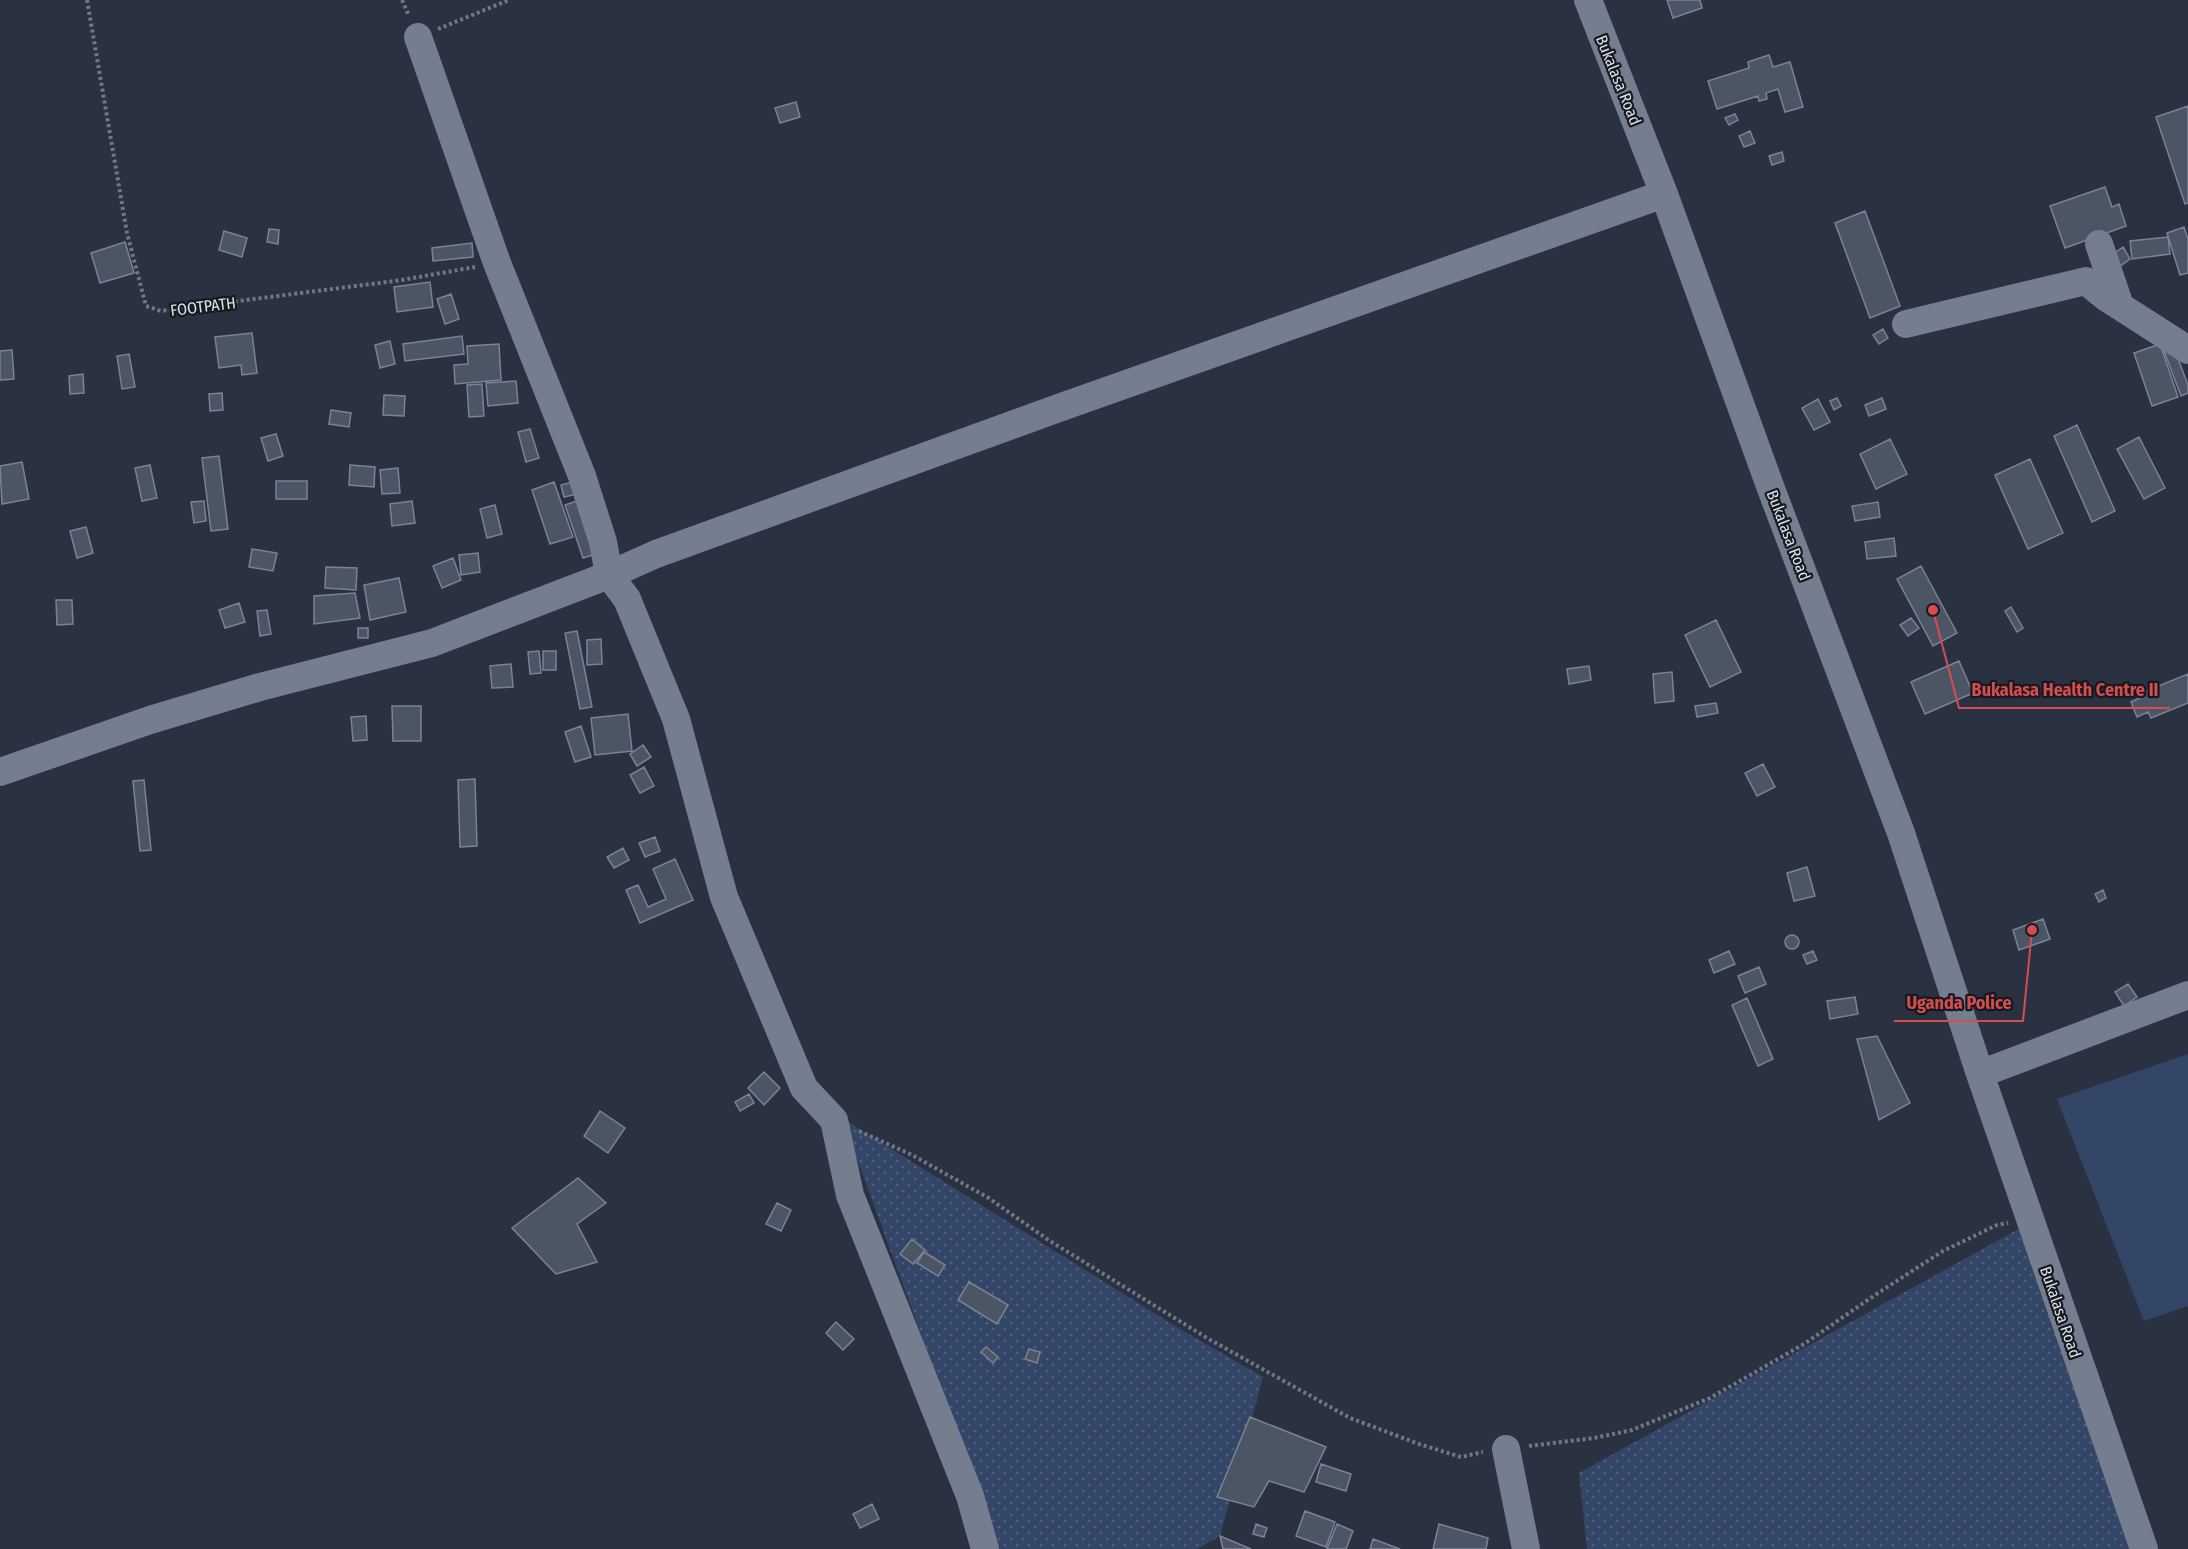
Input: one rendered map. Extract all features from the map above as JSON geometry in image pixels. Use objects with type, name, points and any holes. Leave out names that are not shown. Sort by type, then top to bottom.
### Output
[{"type":"street","name":"Bukalasa Road","points":[[1588,0],[1664,194],[1770,486],[1901,833],[1980,1074],[2144,1549]]},
{"type":"street","points":[[418,36],[497,263],[582,477],[603,542],[609,575],[627,599],[676,719],[724,897],[804,1088],[833,1118],[850,1195],[970,1496],[986,1549]]},
{"type":"street","points":[[0,772],[172,713],[260,687],[432,643],[609,575],[656,554],[1067,405],[1664,194]]},
{"type":"street","points":[[2099,244],[2120,306]]},
{"type":"street","points":[[1906,324],[2086,281],[2188,350]]},
{"type":"street","points":[[1980,1074],[2188,994]]},
{"type":"street","points":[[1506,1449],[1526,1549]]},
{"type":"path","name":"FOOTPATH","points":[[87,0],[127,233],[146,306],[161,311],[402,280],[497,263]]},
{"type":"path","points":[[418,36],[509,0]]},
{"type":"path","points":[[833,1118],[912,1155],[987,1197],[1050,1241],[1207,1338],[1350,1418],[1461,1457],[1594,1438],[1632,1430],[1710,1398],[1804,1344],[1875,1294],[1943,1251],[1997,1225],[2030,1220]]},
{"type":"shaded area","points":[[2188,1054],[2188,1306],[2144,1321],[2057,1099]]},
{"type":"shaded area","points":[[842,1118],[1175,1326],[1263,1377],[1220,1536],[1197,1549],[995,1549],[980,1495]]},
{"type":"shaded area","points":[[2020,1228],[2140,1549],[1587,1549],[1579,1473]]},
{"type":"building","points":[[1667,0],[1700,0],[1702,8],[1673,18]]},
{"type":"building","points":[[1769,55],[1773,67],[1790,62],[1803,107],[1785,112],[1778,89],[1766,93],[1767,99],[1759,101],[1758,96],[1717,109],[1708,81],[1749,68],[1748,62]]},
{"type":"building","points":[[796,102],[800,117],[780,123],[775,108]]},
{"type":"building","points":[[2188,106],[2188,203],[2185,204],[2156,117]]},
{"type":"building","points":[[1735,114],[1738,120],[1729,125],[1725,118]]},
{"type":"building","points":[[1750,131],[1755,143],[1744,147],[1739,136]]},
{"type":"building","points":[[1782,152],[1784,161],[1772,165],[1769,156]]},
{"type":"building","points":[[2105,187],[2112,207],[2119,204],[2126,226],[2065,248],[2050,206]]},
{"type":"building","points":[[1865,211],[1900,306],[1870,318],[1835,223]]},
{"type":"building","points":[[2184,227],[2188,239],[2188,273],[2180,275],[2167,233]]},
{"type":"building","points":[[269,229],[279,230],[278,244],[267,242]]},
{"type":"building","points":[[224,231],[247,238],[242,257],[219,250]]},
{"type":"building","points":[[2168,237],[2170,254],[2132,259],[2130,241]]},
{"type":"building","points":[[125,242],[134,273],[100,283],[91,253]]},
{"type":"building","points":[[472,243],[473,257],[433,261],[432,248]]},
{"type":"building","points":[[2123,247],[2130,259],[2115,270],[2107,258]]},
{"type":"building","points":[[430,282],[433,307],[397,312],[394,287]]},
{"type":"building","points":[[451,294],[459,319],[445,324],[437,299]]},
{"type":"building","points":[[1883,329],[1888,338],[1879,344],[1873,335]]},
{"type":"building","points":[[252,333],[257,373],[242,375],[241,365],[219,368],[215,337]]},
{"type":"building","points":[[462,336],[464,354],[405,361],[403,344]]},
{"type":"building","points":[[2171,340],[2188,385],[2188,393],[2181,396],[2161,343]]},
{"type":"building","points":[[390,341],[395,364],[380,368],[375,345]]},
{"type":"building","points":[[499,344],[501,380],[455,384],[454,365],[468,364],[467,346]]},
{"type":"building","points":[[2160,344],[2178,397],[2152,406],[2134,353]]},
{"type":"building","points":[[12,350],[14,379],[0,380],[0,351]]},
{"type":"building","points":[[129,354],[135,387],[122,389],[117,356]]},
{"type":"building","points":[[83,374],[84,393],[70,394],[69,376]]},
{"type":"building","points":[[516,381],[518,403],[488,406],[486,383]]},
{"type":"building","points":[[482,384],[484,416],[469,417],[467,385]]},
{"type":"building","points":[[222,393],[223,410],[210,411],[209,394]]},
{"type":"building","points":[[384,395],[405,396],[404,416],[383,415]]},
{"type":"building","points":[[1837,398],[1841,406],[1834,410],[1830,401]]},
{"type":"building","points":[[1882,398],[1886,409],[1869,416],[1865,405]]},
{"type":"building","points":[[1818,399],[1830,422],[1814,430],[1802,408]]},
{"type":"building","points":[[331,410],[351,413],[349,427],[329,424]]},
{"type":"building","points":[[2077,425],[2115,511],[2092,522],[2054,436]]},
{"type":"building","points":[[530,429],[539,458],[526,462],[518,432]]},
{"type":"building","points":[[276,434],[283,456],[268,461],[261,438]]},
{"type":"building","points":[[2139,437],[2165,488],[2144,499],[2117,449]]},
{"type":"building","points":[[1890,439],[1907,474],[1876,489],[1860,454]]},
{"type":"building","points":[[219,456],[228,529],[211,531],[202,458]]},
{"type":"building","points":[[2030,459],[2063,533],[2028,549],[1995,475]]},
{"type":"building","points":[[22,462],[29,499],[2,504],[0,466]]},
{"type":"building","points":[[150,465],[157,498],[142,501],[135,468]]},
{"type":"building","points":[[350,465],[375,467],[374,487],[349,485]]},
{"type":"building","points":[[398,468],[400,493],[382,494],[380,470]]},
{"type":"building","points":[[276,481],[307,481],[307,499],[276,499]]},
{"type":"building","points":[[554,482],[573,537],[550,544],[532,490]]},
{"type":"building","points":[[573,482],[577,494],[564,497],[561,485]]},
{"type":"building","points":[[583,499],[602,552],[583,558],[565,505]]},
{"type":"building","points":[[204,501],[206,521],[194,523],[191,502]]},
{"type":"building","points":[[412,501],[415,523],[392,526],[390,504]]},
{"type":"building","points":[[1878,502],[1880,517],[1855,521],[1852,506]]},
{"type":"building","points":[[495,505],[502,534],[487,538],[480,509]]},
{"type":"building","points":[[86,527],[93,553],[77,558],[70,531]]},
{"type":"building","points":[[1894,538],[1896,556],[1867,559],[1865,542]]},
{"type":"building","points":[[252,549],[277,553],[273,571],[249,567]]},
{"type":"building","points":[[478,553],[480,572],[461,575],[459,555]]},
{"type":"building","points":[[453,558],[461,580],[442,588],[433,566]]},
{"type":"building","points":[[1921,566],[1957,633],[1933,646],[1897,579]]},
{"type":"building","points":[[326,567],[357,568],[356,590],[325,588]]},
{"type":"building","points":[[399,578],[406,612],[370,620],[364,585]]},
{"type":"building","points":[[355,593],[360,618],[314,624],[314,596]]},
{"type":"building","points":[[56,600],[72,600],[73,624],[57,625]]},
{"type":"building","points":[[239,603],[245,622],[225,628],[219,610]]},
{"type":"building","points":[[2011,607],[2023,628],[2017,632],[2005,611]]},
{"type":"building","points":[[267,610],[271,634],[260,636],[257,611]]},
{"type":"building","points":[[1911,618],[1919,628],[1908,636],[1900,625]]},
{"type":"building","points":[[1716,620],[1741,672],[1710,687],[1685,635]]},
{"type":"building","points":[[358,628],[368,628],[368,638],[358,638]]},
{"type":"building","points":[[577,631],[592,707],[580,709],[565,633]]},
{"type":"building","points":[[601,639],[602,664],[587,665],[587,640]]},
{"type":"building","points":[[539,651],[541,673],[530,674],[528,652]]},
{"type":"building","points":[[543,651],[556,651],[556,670],[543,670]]},
{"type":"building","points":[[1959,661],[1973,693],[1925,714],[1911,682]]},
{"type":"building","points":[[511,664],[513,687],[492,688],[490,666]]},
{"type":"building","points":[[1589,666],[1591,680],[1569,684],[1567,669]]},
{"type":"building","points":[[1672,672],[1674,701],[1655,703],[1653,674]]},
{"type":"building","points":[[2188,674],[2188,703],[2151,718],[2148,712],[2137,717],[2131,702],[2142,697],[2141,693]]},
{"type":"building","points":[[1716,703],[1718,713],[1697,717],[1695,706]]},
{"type":"building","points":[[392,706],[421,706],[421,741],[393,741]]},
{"type":"building","points":[[628,714],[632,751],[595,755],[591,718]]},
{"type":"building","points":[[366,716],[367,740],[353,741],[351,717]]},
{"type":"building","points":[[581,726],[591,757],[575,762],[565,732]]},
{"type":"building","points":[[643,745],[651,757],[637,766],[630,754]]},
{"type":"building","points":[[1763,764],[1775,787],[1757,796],[1745,773]]},
{"type":"building","points":[[644,767],[654,786],[640,793],[630,775]]},
{"type":"building","points":[[475,779],[477,846],[460,847],[458,780]]},
{"type":"building","points":[[144,780],[151,850],[140,851],[133,781]]},
{"type":"building","points":[[655,837],[660,851],[645,857],[639,843]]},
{"type":"building","points":[[623,848],[629,860],[614,868],[607,857]]},
{"type":"building","points":[[675,859],[693,900],[640,923],[626,890],[638,885],[648,907],[666,899],[653,869]]},
{"type":"building","points":[[1807,867],[1815,896],[1794,901],[1787,873]]},
{"type":"building","points":[[2103,890],[2106,898],[2099,902],[2095,894]]},
{"type":"building","points":[[2043,919],[2050,939],[2019,950],[2013,930]]},
{"type":"building","points":[[1792,935],[1797,937],[1799,942],[1797,947],[1792,949],[1787,947],[1785,942],[1787,937]]},
{"type":"building","points":[[1729,951],[1735,964],[1714,973],[1709,960]]},
{"type":"building","points":[[1813,951],[1817,960],[1807,964],[1803,955]]},
{"type":"building","points":[[1759,967],[1766,984],[1745,993],[1738,976]]},
{"type":"building","points":[[2128,984],[2137,997],[2124,1006],[2115,992]]},
{"type":"building","points":[[1855,997],[1858,1014],[1830,1019],[1827,1001]]},
{"type":"building","points":[[1747,998],[1773,1059],[1758,1066],[1732,1005]]},
{"type":"building","points":[[1877,1036],[1910,1103],[1879,1120],[1857,1039]]},
{"type":"building","points":[[764,1072],[780,1088],[764,1105],[748,1088]]},
{"type":"building","points":[[749,1094],[754,1103],[740,1111],[735,1102]]},
{"type":"building","points":[[600,1111],[625,1128],[608,1153],[584,1136]]},
{"type":"building","points":[[578,1178],[606,1203],[577,1224],[597,1262],[556,1274],[512,1228]]},
{"type":"building","points":[[777,1203],[791,1210],[781,1231],[766,1224]]},
{"type":"building","points":[[912,1239],[925,1250],[913,1264],[900,1254]]},
{"type":"building","points":[[924,1252],[945,1265],[938,1276],[917,1263]]},
{"type":"building","points":[[969,1282],[1008,1305],[997,1324],[958,1300]]},
{"type":"building","points":[[836,1322],[854,1339],[843,1350],[826,1333]]},
{"type":"building","points":[[986,1347],[998,1357],[993,1363],[981,1352]]},
{"type":"building","points":[[1029,1349],[1040,1352],[1037,1363],[1025,1359]]},
{"type":"building","points":[[1250,1417],[1326,1447],[1304,1492],[1269,1481],[1254,1507],[1217,1497]]},
{"type":"building","points":[[1321,1464],[1351,1474],[1346,1491],[1316,1482]]},
{"type":"building","points":[[872,1504],[879,1519],[860,1528],[853,1514]]},
{"type":"building","points":[[1305,1511],[1335,1522],[1326,1547],[1296,1536]]},
{"type":"building","points":[[1256,1524],[1267,1528],[1264,1537],[1253,1534]]},
{"type":"building","points":[[1337,1524],[1353,1531],[1346,1549],[1327,1549]]},
{"type":"building","points":[[1439,1524],[1488,1538],[1486,1549],[1433,1549]]},
{"type":"building","points":[[1220,1536],[1251,1549],[1223,1549]]},
{"type":"building","points":[[1373,1539],[1400,1549],[1370,1549]]},
{"type":"place","name":"Bukalasa Health Centre II","points":[[1933,610]]},
{"type":"place","name":"Uganda Police","points":[[2032,930]]}]
